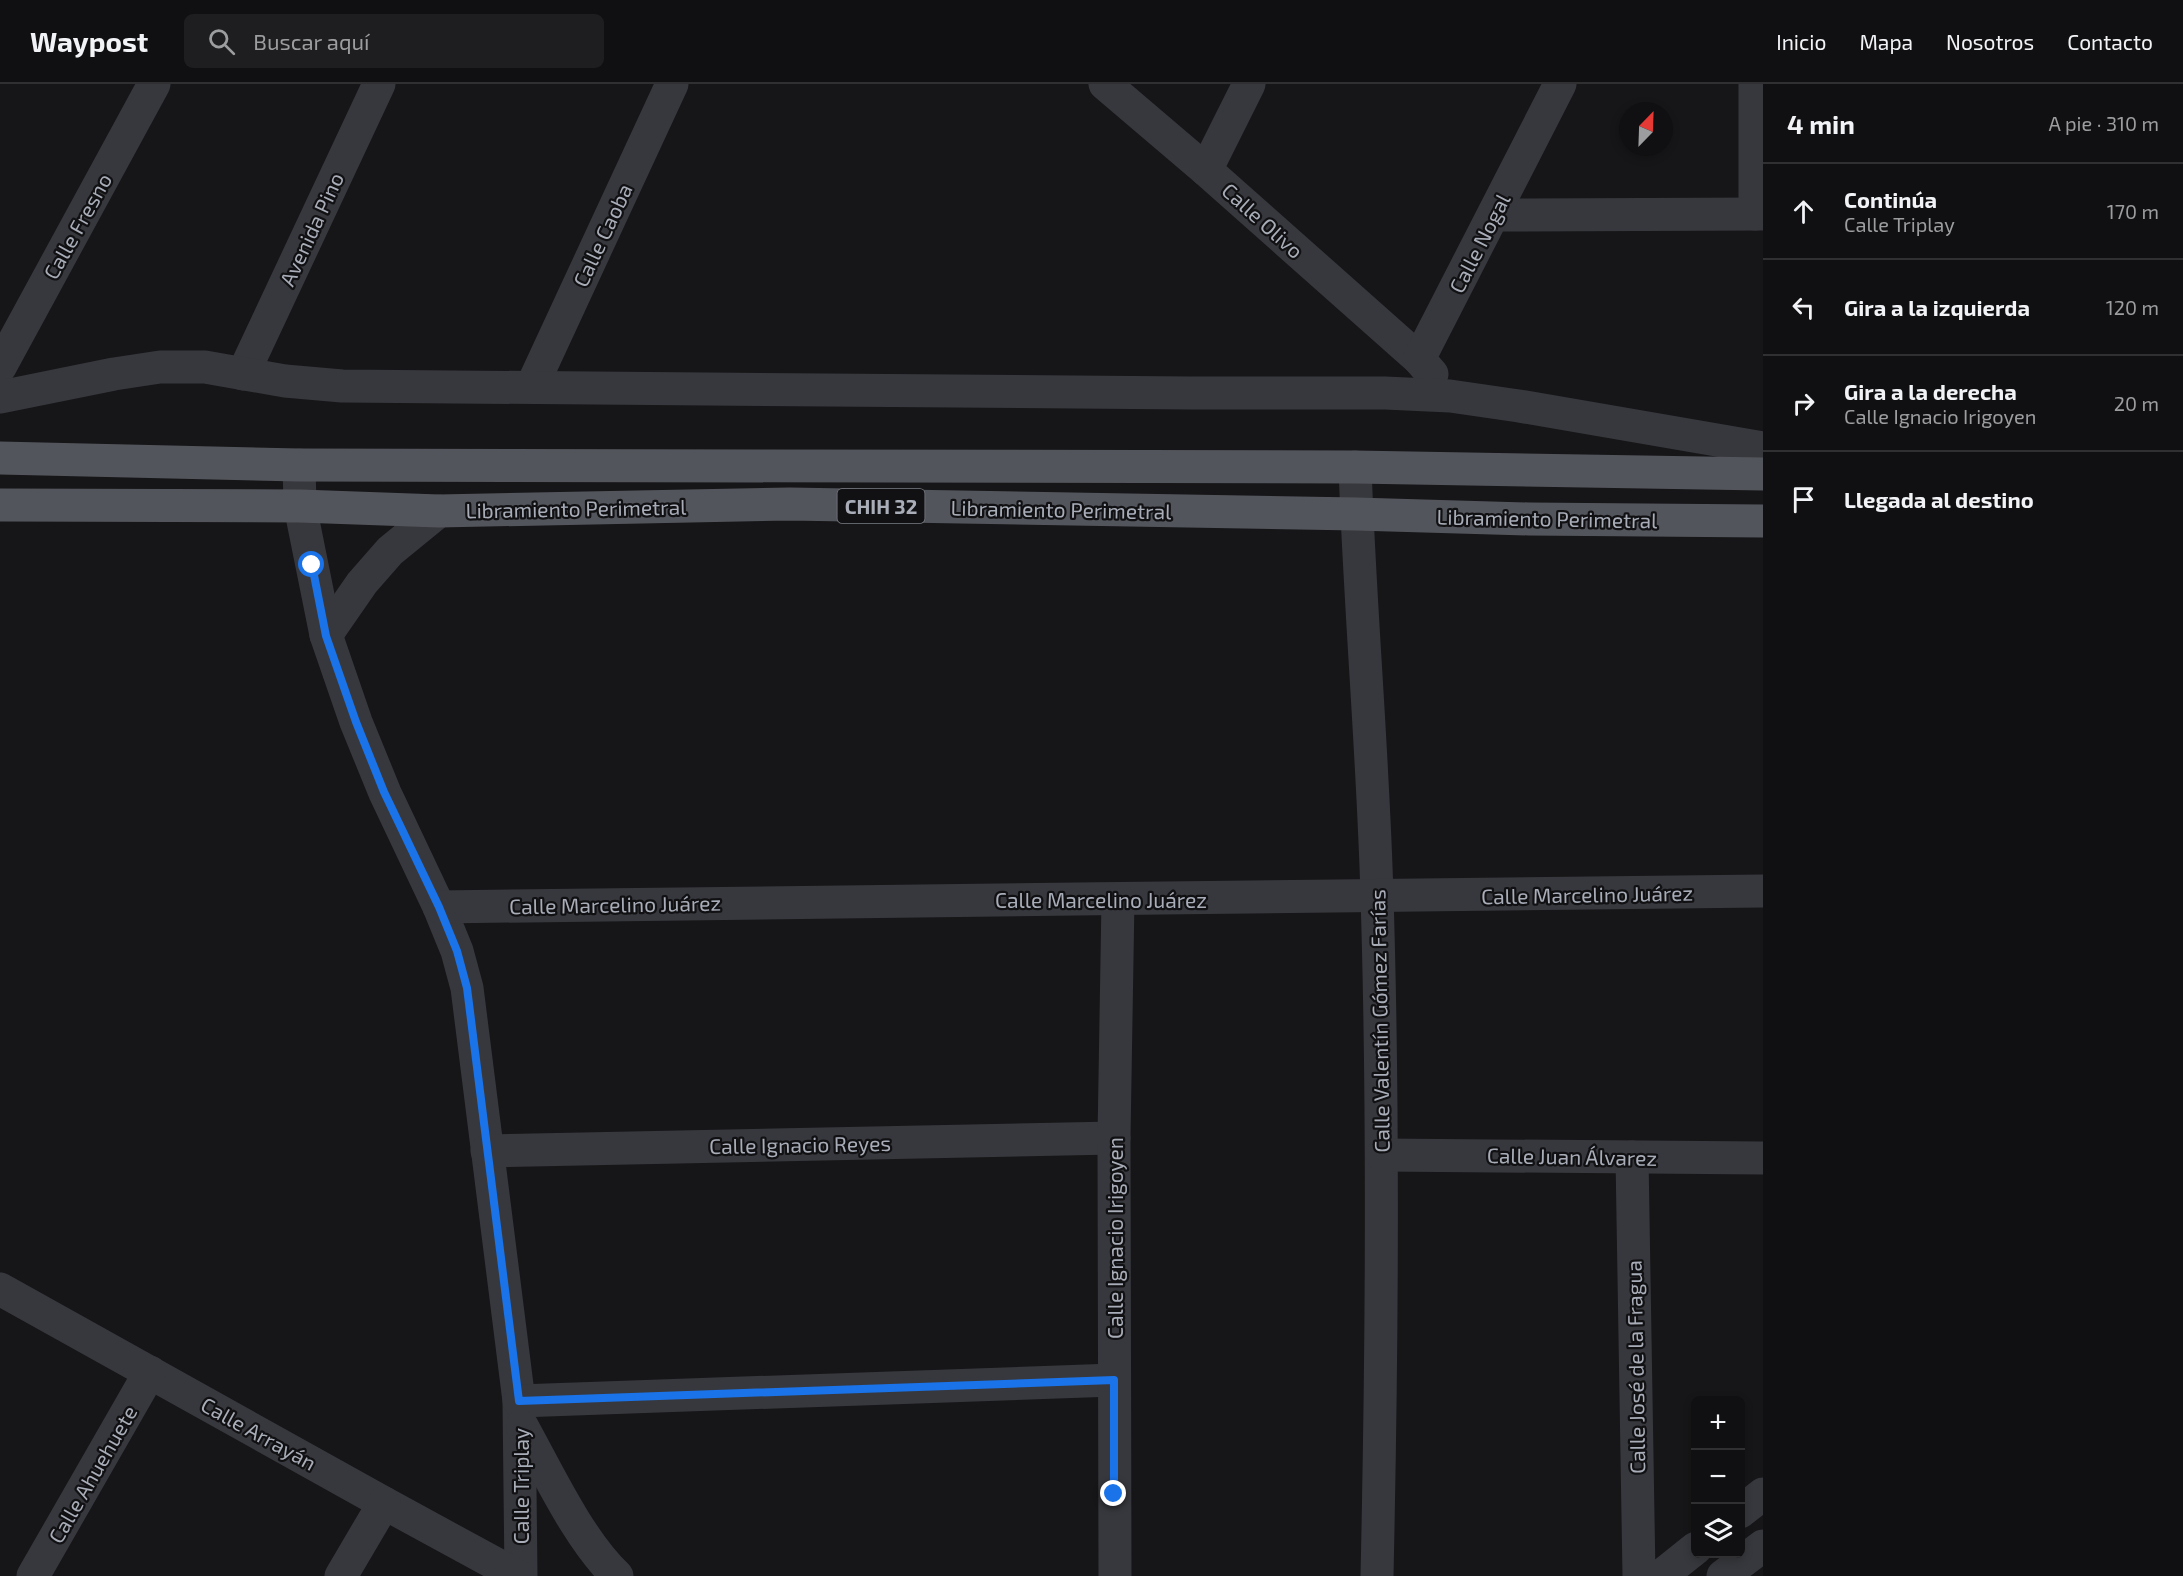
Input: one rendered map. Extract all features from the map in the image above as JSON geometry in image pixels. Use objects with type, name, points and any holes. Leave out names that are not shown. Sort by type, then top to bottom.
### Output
[{"type":"main road","name":"Libramiento Perimetral","points":[[5,459],[299,465],[1355,467],[1763,474]]},
{"type":"main road","name":"Libramiento Perimetral","points":[[0,505],[300,506],[439,511],[790,504],[1529,519],[1763,521]]},
{"type":"street","name":"Calle Fresno","points":[[0,367],[154,84]]},
{"type":"street","name":"Avenida Pino","points":[[243,374],[379,84]]},
{"type":"street","name":"Calle Caoba","points":[[532,386],[672,84]]},
{"type":"street","name":"Calle Olivo","points":[[1105,84],[1206,170],[1419,359]]},
{"type":"street","points":[[1206,170],[1249,84]]},
{"type":"street","name":"Calle Nogal","points":[[1419,359],[1560,84]]},
{"type":"street","points":[[1494,215],[1759,214],[1755,84]]},
{"type":"street","points":[[1419,359],[1450,396]]},
{"type":"street","points":[[0,398],[114,374],[160,367],[205,367],[285,381],[342,386],[1385,393],[1450,396],[1763,448]]},
{"type":"street","name":"Calle Triplay","points":[[299,465],[300,506],[326,636],[356,722],[384,792],[439,907],[457,951],[467,988],[520,1413],[519,1576]]},
{"type":"street","name":"Calle Valentín Gómez Farías","points":[[1355,467],[1377,896],[1382,1155],[1377,1576]]},
{"type":"street","points":[[326,636],[362,583],[390,551],[439,511]]},
{"type":"street","name":"Calle Marcelino Juárez","points":[[439,907],[808,900],[1118,899],[1763,891]]},
{"type":"street","name":"Calle Ignacio Irigoyen","points":[[1115,1576],[1114,1138],[1118,899]]},
{"type":"street","name":"Calle Ignacio Reyes","points":[[487,1151],[1114,1138]]},
{"type":"street","name":"Calle Juan Álvarez","points":[[1382,1155],[1763,1158]]},
{"type":"street","name":"Calle José de la Fragua","points":[[1632,1157],[1639,1576]]},
{"type":"street","name":"Calle Arrayán","points":[[0,1289],[519,1576]]},
{"type":"street","name":"Calle Ahuehuete","points":[[33,1576],[150,1372]]},
{"type":"street","points":[[617,1576],[582,1532],[520,1413],[1114,1380]]},
{"type":"street","points":[[1745,1508],[1763,1494]]},
{"type":"street","points":[[341,1576],[384,1503]]},
{"type":"street","points":[[1723,1576],[1763,1546]]},
{"type":"street","points":[[1661,1576],[1691,1551]]},
{"type":"route","points":[[312,565],[326,636],[356,722],[384,792],[439,907],[457,951],[467,988],[519,1401],[1114,1380],[1114,1494]]}]
